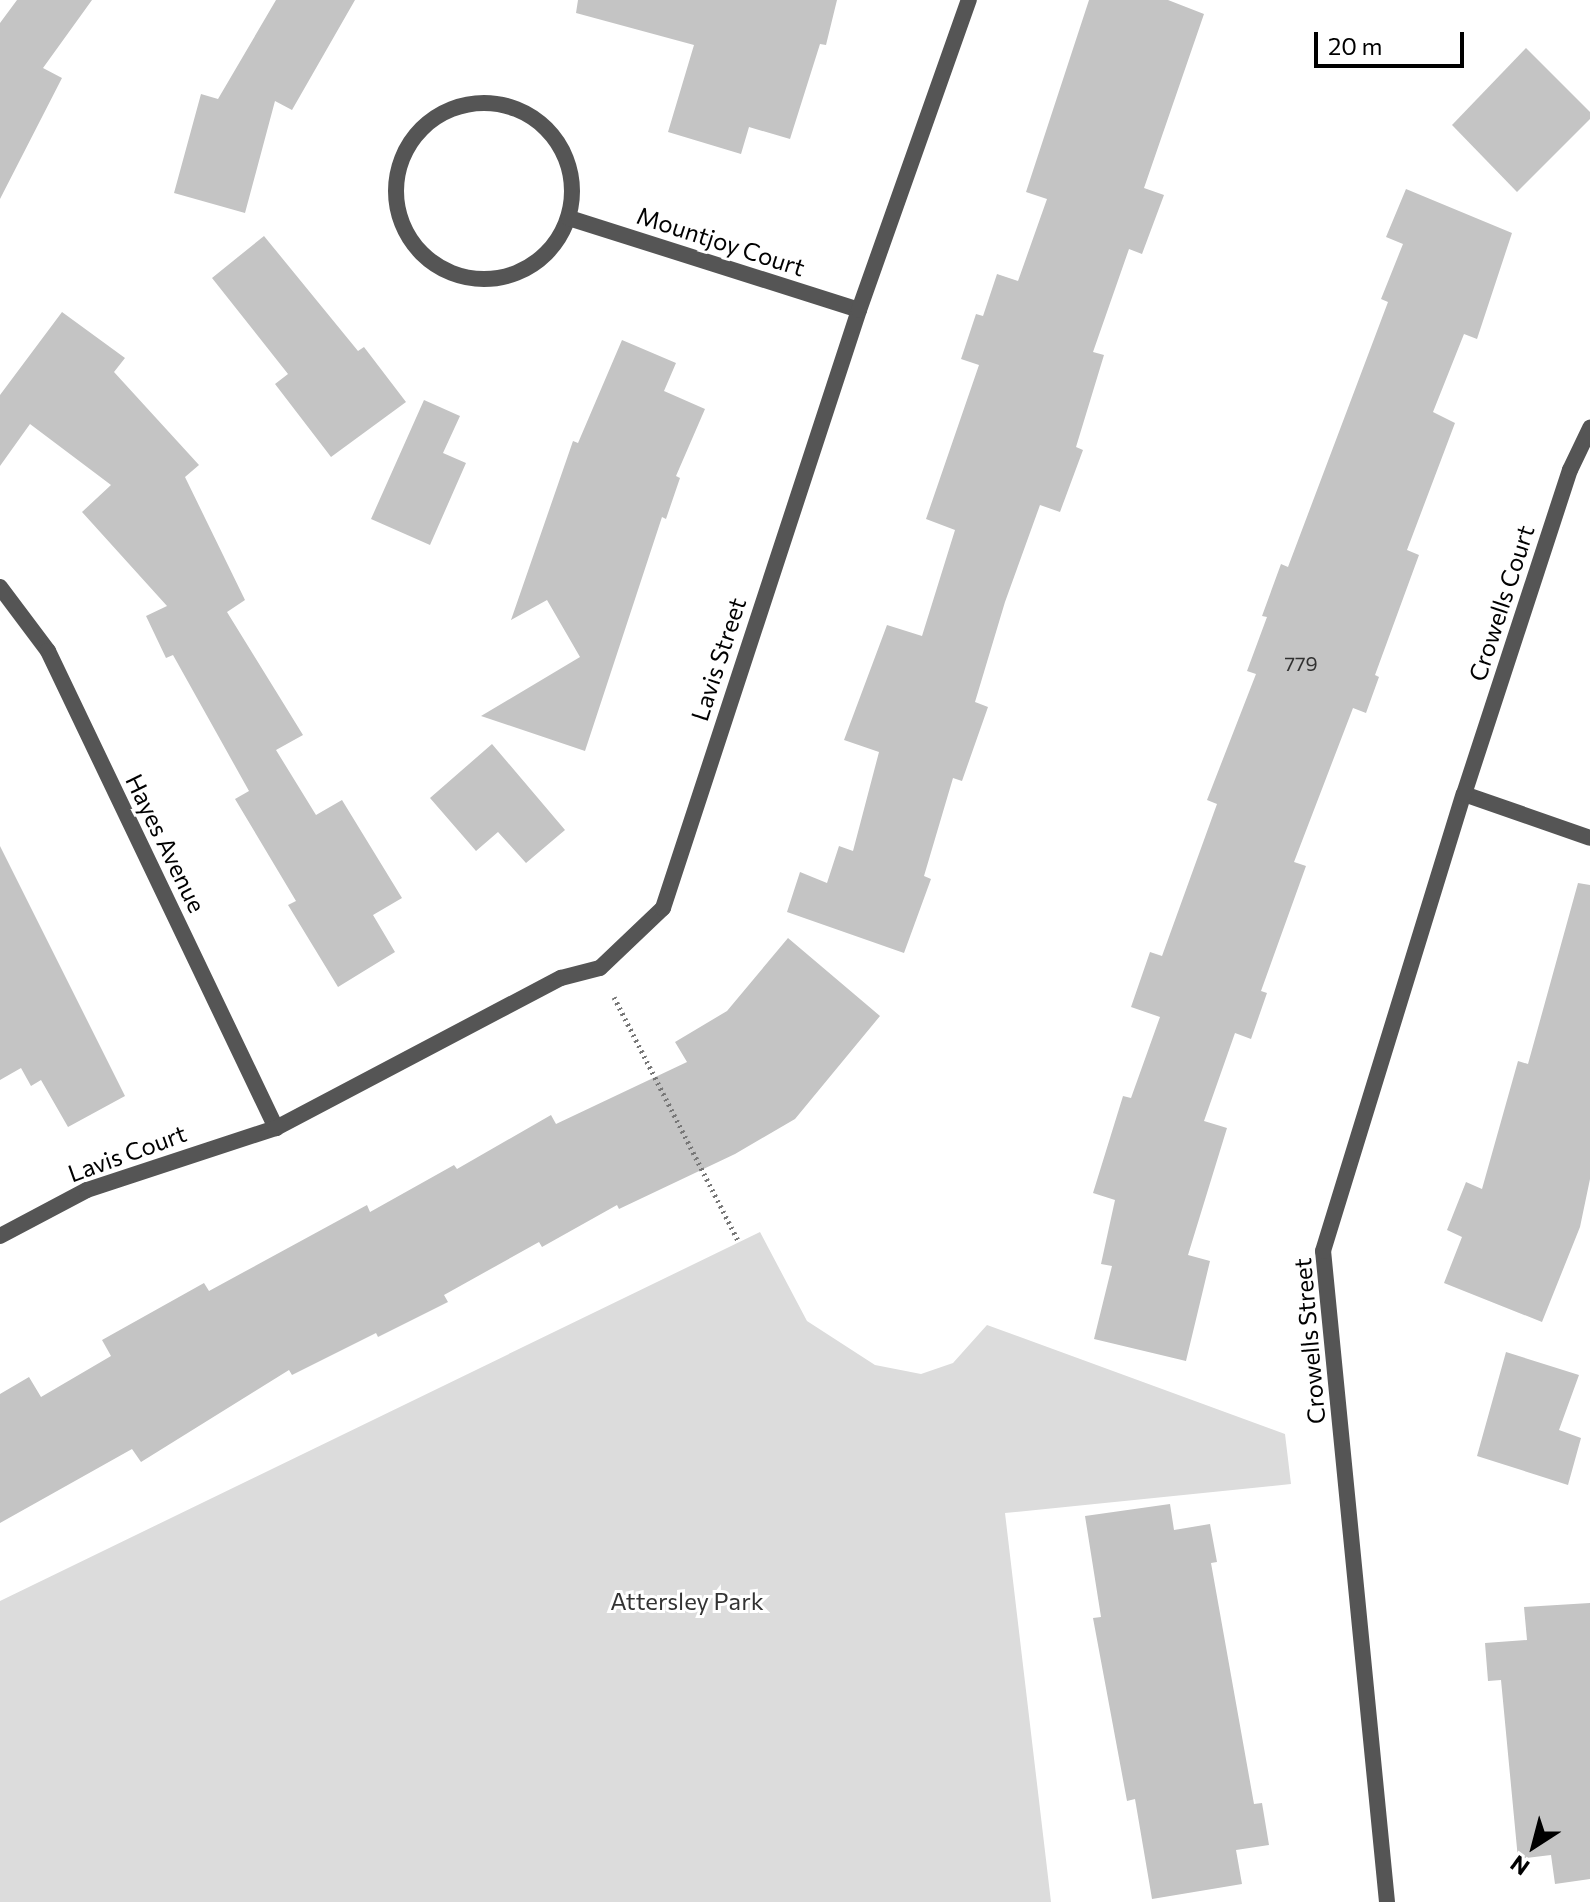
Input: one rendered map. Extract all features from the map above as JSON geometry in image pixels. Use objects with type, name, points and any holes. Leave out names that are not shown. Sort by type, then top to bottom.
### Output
[{"type":"street","name":"Lavis Street","points":[[276,1128],[561,978],[600,968],[663,908],[859,310],[969,0]]},
{"type":"street","points":[[466,105],[508,106],[534,118],[555,137],[568,162],[573,190],[569,218],[556,245],[534,266],[506,277],[461,276],[422,255],[404,230],[396,201],[397,172],[409,143],[428,122],[466,105]]},
{"type":"street","name":"Mountjoy Court","points":[[569,218],[859,310]]},
{"type":"street","name":"Crowells Court","points":[[1464,794],[1570,470],[1590,428]]},
{"type":"street","name":"Hayes Avenue","points":[[0,587],[48,651],[276,1128]]},
{"type":"street","points":[[1464,794],[1590,838]]},
{"type":"street","name":"Crowells Street","points":[[1387,1902],[1323,1251],[1464,794]]},
{"type":"street","name":"Lavis Court","points":[[0,1236],[87,1190],[276,1128]]},
{"type":"path","points":[[600,968],[739,1242]]},
{"type":"green space","name":"Attersley Park","points":[[760,1232],[807,1321],[875,1365],[921,1374],[953,1363],[987,1325],[1285,1434],[1291,1484],[1005,1513],[1051,1902],[0,1902],[0,1601]]},
{"type":"building","points":[[17,0],[92,0],[43,68],[62,78],[0,199],[0,23]]},
{"type":"building","points":[[276,0],[355,0],[292,110],[275,101],[245,213],[174,193],[201,94],[218,99]]},
{"type":"building","points":[[578,0],[837,0],[826,45],[820,44],[790,139],[749,127],[741,154],[668,132],[694,45],[576,13]]},
{"type":"building","points":[[1089,0],[1168,0],[1204,14],[1144,188],[1164,195],[1142,254],[1129,249],[1093,352],[1104,355],[1076,447],[1083,450],[1060,512],[1040,505],[1005,602],[975,702],[988,707],[962,781],[953,778],[924,876],[931,879],[904,953],[787,912],[800,872],[827,883],[839,846],[853,851],[879,752],[844,740],[887,625],[922,636],[955,530],[926,519],[979,365],[961,359],[976,314],[983,316],[997,274],[1018,281],[1047,199],[1026,192]]},
{"type":"building","points":[[1526,48],[1590,112],[1590,119],[1517,192],[1452,125]]},
{"type":"building","points":[[1406,189],[1512,233],[1477,339],[1464,334],[1433,412],[1455,423],[1407,550],[1419,555],[1375,675],[1379,677],[1366,713],[1353,708],[1294,862],[1306,866],[1261,991],[1267,993],[1251,1039],[1235,1033],[1204,1121],[1227,1128],[1188,1255],[1210,1261],[1186,1361],[1094,1339],[1112,1266],[1101,1264],[1115,1200],[1093,1193],[1123,1096],[1131,1098],[1160,1017],[1131,1007],[1150,952],[1162,956],[1217,804],[1207,800],[1256,674],[1247,671],[1267,617],[1262,616],[1281,564],[1288,567],[1388,302],[1381,299],[1403,244],[1386,237]]},
{"type":"building","points":[[264,236],[358,351],[364,347],[406,402],[331,457],[275,384],[288,374],[212,278]]},
{"type":"building","points":[[62,312],[125,358],[114,372],[199,465],[185,477],[245,600],[227,612],[303,735],[276,750],[316,815],[342,800],[402,898],[373,915],[395,952],[338,987],[288,905],[296,901],[235,799],[249,791],[173,655],[166,658],[146,616],[167,606],[82,512],[111,485],[30,424],[0,466],[0,395]]},
{"type":"building","points":[[622,340],[676,363],[664,391],[705,409],[676,476],[680,478],[666,519],[662,517],[585,751],[481,716],[580,657],[547,600],[511,620],[573,441],[578,443]]},
{"type":"building","points":[[424,400],[460,416],[443,453],[466,463],[430,545],[371,519]]},
{"type":"building","points":[[492,744],[565,830],[526,863],[498,832],[476,851],[430,798]]},
{"type":"building","points":[[0,846],[125,1096],[68,1127],[41,1080],[31,1086],[21,1068],[0,1080]]},
{"type":"building","points":[[1578,883],[1590,885],[1590,1179],[1580,1227],[1542,1322],[1444,1283],[1462,1237],[1447,1230],[1466,1182],[1482,1189],[1518,1061],[1528,1064]]},
{"type":"building","points":[[788,938],[880,1016],[795,1119],[735,1154],[619,1209],[617,1205],[542,1247],[539,1242],[444,1295],[448,1302],[378,1337],[376,1333],[292,1375],[289,1370],[141,1462],[132,1449],[0,1523],[0,1394],[29,1377],[41,1397],[111,1356],[102,1340],[204,1283],[209,1291],[367,1205],[370,1212],[454,1165],[457,1169],[551,1115],[556,1124],[687,1062],[675,1042],[727,1011]]},
{"type":"building","points":[[1506,1352],[1579,1375],[1559,1430],[1581,1438],[1568,1485],[1477,1456]]},
{"type":"building","points":[[1170,1504],[1174,1530],[1210,1524],[1217,1562],[1211,1563],[1254,1804],[1262,1803],[1269,1845],[1236,1850],[1242,1884],[1152,1899],[1135,1799],[1127,1801],[1093,1618],[1101,1617],[1085,1516]]},
{"type":"building","points":[[1590,1603],[1590,1879],[1555,1884],[1551,1855],[1518,1859],[1501,1680],[1488,1681],[1485,1643],[1527,1640],[1524,1607]]}]
